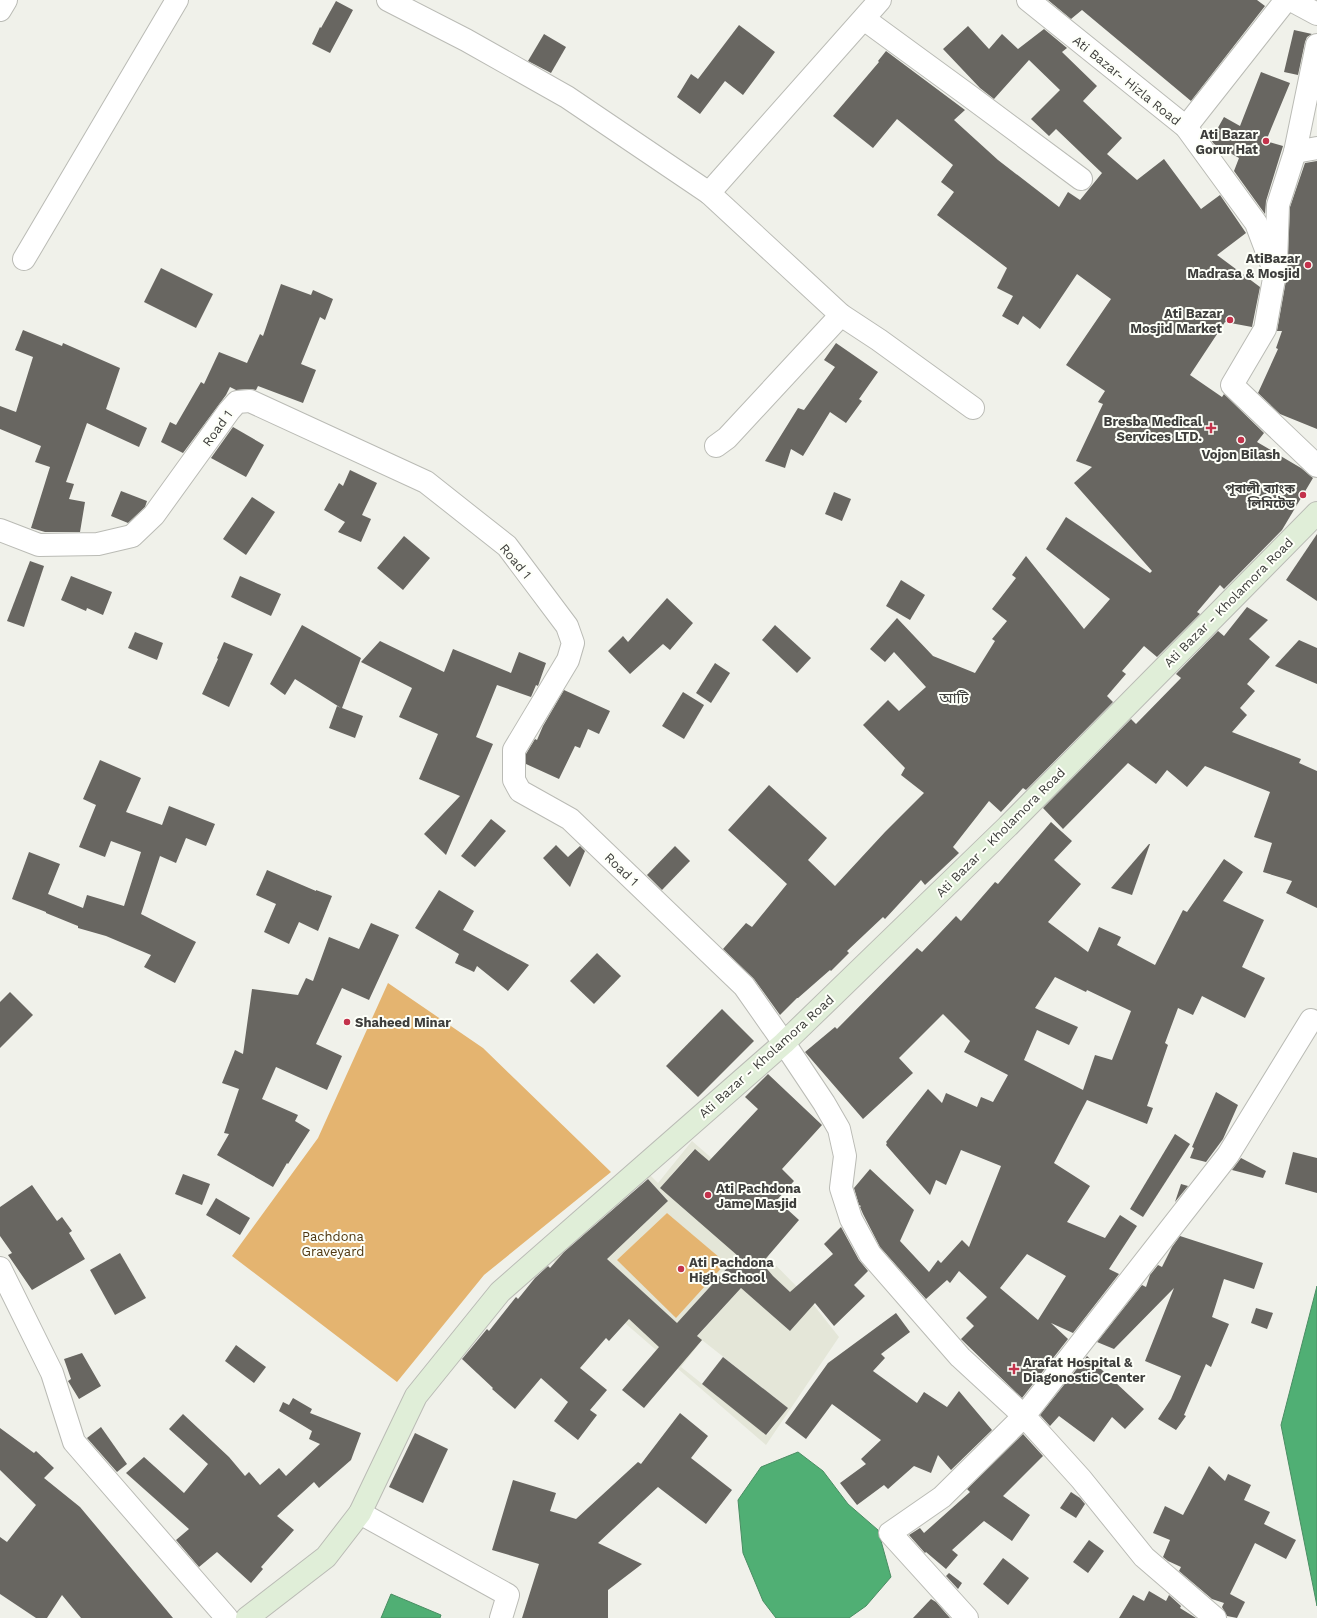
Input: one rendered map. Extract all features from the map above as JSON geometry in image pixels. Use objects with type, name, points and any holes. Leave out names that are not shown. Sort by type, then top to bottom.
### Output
[{"type":"main road","name":"Ati Bazar - Kholamora Road","points":[[247,1618],[326,1557],[360,1513],[416,1396],[500,1292],[784,1043],[1008,826],[1317,513]]},
{"type":"street","points":[[0,10],[6,0]]},
{"type":"street","points":[[24,259],[177,0]]},
{"type":"street","points":[[388,0],[466,40],[567,97],[709,193],[841,315],[879,340],[973,408]]},
{"type":"street","points":[[709,193],[880,0]]},
{"type":"street","name":"Ati Bazar- Hizla Road","points":[[1028,0],[1186,127],[1256,223],[1275,273]]},
{"type":"street","points":[[1186,127],[1286,0]]},
{"type":"street","points":[[1291,0],[1317,14]]},
{"type":"street","points":[[864,19],[1081,179]]},
{"type":"street","points":[[1317,45],[1295,152],[1278,205],[1275,273],[1265,329],[1232,385],[1317,466]]},
{"type":"street","points":[[1295,152],[1317,148]]},
{"type":"street","points":[[716,446],[727,438],[841,315]]},
{"type":"street","name":"Road 1","points":[[0,530],[39,545],[98,544],[132,536],[154,515],[237,402],[250,401],[426,482],[507,546],[567,626],[573,643],[568,660],[514,750],[514,780],[520,791],[570,819],[744,986],[824,1103],[839,1129],[845,1156],[841,1188],[851,1219],[870,1254],[960,1357],[1024,1416],[1081,1479],[1144,1557],[1215,1618]]},
{"type":"street","points":[[967,1618],[890,1533],[942,1497],[1024,1416],[1228,1155],[1311,1020]]},
{"type":"street","points":[[0,1268],[52,1373],[74,1442],[227,1618]]},
{"type":"street","points":[[360,1513],[508,1595],[501,1618]]},
{"type":"shaded area","points":[[692,1141],[770,1209],[747,1236],[809,1299],[839,1337],[766,1445],[552,1260],[646,1171],[658,1183]],"holes":[[[694,1149],[756,1202],[660,1188]],[[645,1175],[668,1201],[612,1254],[588,1229]],[[667,1213],[725,1263],[617,1260]],[[580,1235],[677,1323],[743,1250],[761,1266],[675,1361],[561,1256]],[[766,1271],[809,1309],[790,1331],[747,1293]],[[702,1340],[788,1408],[767,1435],[681,1367]]]},
{"type":"shaded area","points":[[1317,1286],[1317,1606],[1281,1425]]},
{"type":"shaded area","points":[[798,1452],[823,1471],[848,1504],[878,1530],[891,1577],[866,1606],[849,1618],[776,1618],[763,1601],[743,1553],[738,1500],[761,1467]]},
{"type":"shaded area","points":[[391,1594],[441,1615],[440,1618],[381,1618]]},
{"type":"green space","name":"Pachdona Graveyard","points":[[388,983],[483,1048],[611,1172],[484,1275],[397,1382],[232,1256],[318,1138]]},
{"type":"green space","points":[[667,1213],[726,1263],[676,1318],[617,1260]]},
{"type":"building","points":[[1048,0],[1257,0],[1265,6],[1191,101],[1082,10],[1071,19]]},
{"type":"building","points":[[336,1],[353,10],[330,53],[312,44],[320,27],[321,28]]},
{"type":"building","points":[[739,25],[775,52],[743,95],[725,81],[700,114],[677,97],[691,74],[698,79]]},
{"type":"building","points":[[968,26],[989,49],[1002,34],[1018,49],[1044,29],[1067,48],[1062,52],[1097,86],[1083,101],[1122,138],[1107,154],[1137,180],[1164,159],[1201,209],[1220,195],[1246,233],[1217,255],[1260,287],[1252,327],[1225,322],[1190,375],[1222,397],[1224,394],[1264,433],[1257,442],[1301,468],[1313,478],[1282,530],[1224,589],[1220,585],[1197,612],[1200,614],[1157,657],[1144,646],[1122,671],[1126,674],[1107,696],[1113,702],[1026,790],[1023,788],[1001,812],[989,801],[953,847],[959,853],[925,885],[921,880],[885,919],[883,917],[847,951],[849,953],[831,971],[830,970],[797,998],[780,1015],[754,979],[723,949],[746,923],[752,927],[787,884],[728,830],[769,785],[827,838],[808,860],[835,886],[885,832],[924,793],[901,775],[905,768],[863,725],[888,700],[899,711],[926,687],[894,652],[885,662],[870,649],[897,618],[933,656],[975,673],[995,641],[992,639],[1007,621],[992,609],[1016,578],[1012,575],[1026,556],[1084,629],[1110,599],[1046,549],[1066,517],[1150,573],[1152,571],[1074,483],[1092,467],[1076,461],[1103,404],[1098,402],[1105,391],[1066,365],[1111,299],[1077,274],[1040,329],[1023,316],[1018,325],[1002,316],[1013,296],[997,288],[1007,268],[937,215],[954,192],[941,182],[953,165],[897,119],[873,148],[833,116],[879,62],[878,61],[886,51],[965,110],[954,120],[998,160],[1059,207],[1068,192],[1080,200],[1102,173],[1056,129],[1049,136],[1031,119],[1060,90],[1029,60],[994,99],[980,88],[943,49]]},
{"type":"building","points":[[1294,30],[1312,34],[1307,37],[1305,42],[1298,75],[1284,72]]},
{"type":"building","points":[[544,34],[566,47],[551,73],[528,61]]},
{"type":"building","points":[[1261,72],[1290,83],[1266,141],[1283,146],[1266,201],[1265,214],[1234,171],[1239,158],[1214,144],[1211,140],[1224,117],[1240,126]]},
{"type":"building","points":[[1317,161],[1317,429],[1280,414],[1258,393],[1278,349],[1276,348],[1282,331],[1277,331],[1287,275],[1290,207],[1305,163]]},
{"type":"building","points":[[161,268],[213,294],[196,328],[144,302]]},
{"type":"building","points":[[281,284],[311,295],[313,290],[333,299],[325,320],[320,317],[301,364],[316,370],[303,403],[258,386],[256,390],[236,390],[230,387],[226,395],[183,453],[161,442],[170,422],[176,425],[201,382],[204,384],[219,352],[247,363],[260,334],[263,336]]},
{"type":"building","points":[[23,330],[62,346],[63,343],[120,368],[106,409],[147,428],[139,447],[87,423],[66,482],[74,484],[69,499],[85,502],[80,532],[45,532],[31,528],[50,467],[35,462],[41,446],[0,429],[0,406],[16,412],[33,357],[15,350]]},
{"type":"building","points":[[836,343],[878,372],[859,399],[862,401],[846,423],[830,412],[803,456],[791,449],[785,468],[765,461],[798,408],[804,410],[835,367],[824,360]]},
{"type":"building","points":[[233,427],[264,445],[246,477],[211,458]]},
{"type":"building","points":[[350,470],[377,483],[362,515],[371,519],[361,542],[338,532],[345,522],[324,510],[339,483],[343,486]]},
{"type":"building","points":[[121,491],[147,501],[145,507],[128,523],[111,516]]},
{"type":"building","points":[[834,492],[851,499],[842,521],[825,514]]},
{"type":"building","points":[[252,497],[275,512],[246,555],[223,539]]},
{"type":"building","points":[[1317,534],[1317,601],[1286,580]]},
{"type":"building","points":[[404,536],[430,558],[403,590],[377,568]]},
{"type":"building","points":[[30,561],[44,566],[24,627],[7,621]]},
{"type":"building","points":[[71,576],[112,592],[103,615],[87,608],[86,611],[61,600]]},
{"type":"building","points":[[240,576],[281,594],[271,616],[231,597]]},
{"type":"building","points":[[901,580],[925,595],[910,620],[886,606]]},
{"type":"building","points":[[667,598],[693,623],[670,650],[663,644],[630,674],[608,651],[623,636],[628,642]]},
{"type":"building","points":[[1247,607],[1268,620],[1249,639],[1270,657],[1247,684],[1255,691],[1240,708],[1247,715],[1232,732],[1301,759],[1299,763],[1317,771],[1317,908],[1286,893],[1292,881],[1263,872],[1272,843],[1254,837],[1270,792],[1205,766],[1187,787],[1167,770],[1156,784],[1128,763],[1063,829],[1043,808],[1131,719],[1136,724],[1181,678],[1176,674],[1218,631],[1224,636]]},
{"type":"building","points":[[302,625],[361,658],[342,708],[363,716],[355,738],[329,728],[337,706],[341,708],[295,679],[285,695],[270,684]]},
{"type":"building","points":[[775,625],[811,658],[797,673],[762,640]]},
{"type":"building","points":[[135,632],[163,643],[157,660],[128,648]]},
{"type":"building","points":[[1299,640],[1317,648],[1317,684],[1275,666]]},
{"type":"building","points":[[380,641],[444,672],[453,649],[511,673],[519,652],[546,663],[538,686],[536,685],[531,697],[497,685],[476,737],[493,744],[446,855],[424,834],[460,796],[419,779],[438,734],[399,717],[412,688],[361,662]]},
{"type":"building","points":[[224,642],[253,654],[229,707],[202,694]]},
{"type":"building","points":[[715,663],[730,673],[711,703],[696,693]]},
{"type":"building","points":[[564,690],[610,711],[599,734],[588,729],[580,748],[575,746],[559,779],[526,764],[526,754],[535,739],[537,740],[543,726]]},
{"type":"building","points":[[683,692],[704,705],[684,739],[662,726]]},
{"type":"building","points":[[100,760],[141,778],[126,812],[162,825],[169,806],[215,824],[206,846],[186,838],[176,863],[160,856],[141,914],[196,942],[175,983],[144,967],[151,955],[106,936],[78,928],[78,926],[12,899],[29,852],[60,864],[48,894],[83,908],[87,895],[124,906],[141,852],[111,841],[105,857],[79,847],[96,805],[83,799]]},
{"type":"building","points":[[491,819],[506,831],[475,867],[461,856]]},
{"type":"building","points":[[1051,822],[1072,841],[1054,860],[1081,884],[1048,922],[1088,952],[1099,927],[1121,937],[1117,945],[1155,965],[1183,910],[1187,912],[1224,859],[1243,872],[1223,901],[1264,920],[1242,967],[1265,978],[1245,1018],[1202,996],[1193,1015],[1178,1008],[1165,1043],[1168,1045],[1147,1106],[1153,1108],[1147,1124],[1087,1100],[1054,1163],[1090,1186],[1067,1222],[1105,1238],[1120,1215],[1137,1226],[1109,1269],[1119,1274],[1073,1333],[1051,1323],[1068,1339],[1022,1398],[961,1339],[974,1326],[966,1318],[987,1297],[959,1271],[950,1283],[947,1280],[926,1299],[880,1247],[863,1214],[860,1207],[861,1206],[859,1205],[854,1188],[870,1169],[914,1210],[900,1241],[929,1272],[938,1260],[941,1263],[962,1240],[969,1247],[1001,1166],[961,1150],[946,1185],[936,1180],[930,1195],[886,1145],[886,1142],[928,1089],[942,1103],[946,1093],[977,1107],[981,1097],[993,1102],[1008,1075],[964,1052],[970,1041],[943,1014],[899,1058],[913,1073],[863,1119],[805,1052],[835,1027],[837,1029],[917,948],[922,952],[956,916],[961,921],[995,882],[998,884]],"holes":[[[1055,977],[1086,992],[1087,990],[1131,1011],[1112,1060],[1095,1055],[1083,1090],[1024,1060],[1037,1030],[1069,1045],[1078,1027],[1035,1008]],[[1027,1254],[1066,1276],[1038,1320],[1000,1288]]]},
{"type":"building","points":[[1149,844],[1132,895],[1111,888]]},
{"type":"building","points":[[556,845],[568,857],[580,846],[585,851],[570,887],[543,858]]},
{"type":"building","points":[[675,846],[690,861],[662,890],[647,875]]},
{"type":"building","points":[[267,870],[316,891],[332,896],[318,931],[299,922],[289,944],[264,932],[276,904],[256,895]]},
{"type":"building","points":[[439,890],[474,911],[463,930],[529,965],[508,991],[477,966],[474,972],[455,963],[459,954],[415,928]]},
{"type":"building","points":[[371,923],[399,935],[369,1000],[342,988],[316,1044],[342,1056],[327,1090],[276,1067],[262,1099],[298,1115],[295,1121],[310,1130],[288,1164],[287,1163],[273,1187],[217,1155],[229,1134],[224,1133],[239,1089],[222,1083],[235,1050],[243,1054],[252,989],[298,995],[306,978],[313,981],[329,937],[359,949]]},
{"type":"building","points":[[597,953],[621,976],[594,1004],[570,981]]},
{"type":"building","points":[[10,992],[33,1015],[0,1048],[0,1002]]},
{"type":"building","points":[[722,1009],[754,1041],[698,1097],[666,1066]]},
{"type":"building","points":[[768,1074],[822,1125],[782,1169],[794,1181],[777,1200],[799,1220],[762,1263],[790,1292],[833,1254],[824,1244],[841,1227],[859,1260],[868,1271],[854,1285],[865,1296],[834,1326],[815,1303],[790,1331],[741,1288],[697,1336],[702,1340],[644,1408],[622,1390],[659,1347],[629,1319],[609,1341],[606,1338],[580,1368],[607,1390],[590,1410],[597,1415],[578,1440],[554,1421],[568,1402],[541,1378],[515,1409],[492,1389],[493,1388],[462,1359],[487,1329],[489,1331],[516,1297],[518,1299],[535,1278],[548,1266],[550,1268],[564,1252],[648,1179],[668,1201],[607,1259],[677,1323],[738,1256],[660,1188],[695,1149],[709,1161],[758,1109],[745,1097]]},
{"type":"building","points":[[1216,1092],[1238,1105],[1223,1139],[1206,1162],[1190,1158],[1194,1148],[1192,1147]]},
{"type":"building","points":[[1175,1134],[1190,1144],[1143,1217],[1130,1209]]},
{"type":"building","points":[[1293,1152],[1317,1158],[1317,1193],[1285,1184]]},
{"type":"building","points":[[1241,1158],[1266,1171],[1263,1178],[1232,1170]]},
{"type":"building","points":[[183,1174],[210,1184],[202,1205],[175,1194]]},
{"type":"building","points":[[1181,1184],[1188,1186],[1175,1202]]},
{"type":"building","points":[[32,1185],[57,1221],[62,1217],[72,1231],[69,1233],[85,1259],[32,1290],[8,1255],[12,1253],[0,1236],[0,1207]]},
{"type":"building","points":[[216,1198],[250,1218],[240,1235],[206,1215]]},
{"type":"building","points":[[1180,1236],[1263,1263],[1254,1289],[1224,1279],[1212,1317],[1229,1324],[1211,1367],[1206,1364],[1184,1415],[1186,1416],[1176,1430],[1158,1419],[1171,1399],[1181,1376],[1145,1361],[1174,1288],[1114,1349],[1097,1342],[1142,1285],[1146,1287],[1150,1275],[1158,1265],[1162,1267],[1172,1247]]},
{"type":"building","points":[[120,1253],[146,1298],[115,1315],[90,1270]]},
{"type":"building","points":[[1256,1308],[1273,1313],[1267,1329],[1251,1323]]},
{"type":"building","points":[[896,1313],[910,1332],[881,1354],[885,1358],[873,1371],[917,1403],[924,1392],[947,1407],[959,1391],[992,1430],[951,1470],[938,1455],[931,1473],[914,1466],[888,1489],[884,1485],[857,1505],[840,1483],[866,1464],[861,1459],[881,1440],[832,1404],[806,1439],[785,1423],[828,1363]]},
{"type":"building","points":[[236,1345],[266,1367],[254,1383],[225,1361]]},
{"type":"building","points":[[82,1353],[101,1386],[79,1399],[68,1381],[71,1379],[64,1359]]},
{"type":"building","points":[[1087,1356],[1144,1409],[1125,1429],[1112,1417],[1094,1442],[1059,1416],[1050,1426],[1040,1415]]},
{"type":"building","points":[[723,1357],[788,1408],[766,1435],[702,1384]]},
{"type":"building","points":[[293,1398],[312,1409],[310,1413],[361,1433],[351,1460],[319,1488],[314,1482],[277,1516],[294,1530],[261,1567],[263,1569],[251,1583],[217,1552],[199,1567],[176,1540],[189,1529],[126,1473],[144,1457],[184,1493],[208,1464],[169,1429],[183,1414],[229,1457],[245,1476],[249,1472],[260,1485],[279,1468],[286,1476],[320,1444],[309,1439],[312,1431],[279,1411],[283,1402],[289,1405]]},
{"type":"building","points":[[680,1413],[708,1436],[691,1458],[732,1490],[706,1524],[658,1487],[598,1543],[642,1564],[608,1590],[608,1618],[522,1618],[539,1564],[492,1550],[513,1480],[556,1493],[550,1511],[576,1519],[638,1462],[641,1464]]},
{"type":"building","points":[[101,1427],[127,1464],[117,1472],[87,1438]]},
{"type":"building","points":[[0,1428],[34,1453],[36,1451],[54,1468],[44,1478],[80,1507],[173,1618],[81,1618],[62,1595],[47,1618],[36,1618],[0,1594],[0,1537],[7,1542],[36,1505],[0,1470]]},
{"type":"building","points":[[415,1433],[448,1449],[423,1503],[389,1487]]},
{"type":"building","points":[[1023,1434],[1043,1456],[1003,1496],[1030,1515],[1012,1541],[984,1521],[952,1550],[958,1555],[946,1569],[926,1552],[925,1553],[909,1535],[920,1528],[924,1533],[970,1492],[967,1489]]},
{"type":"building","points":[[1209,1466],[1225,1481],[1228,1474],[1251,1485],[1244,1500],[1270,1512],[1264,1524],[1296,1540],[1286,1559],[1255,1543],[1230,1594],[1245,1602],[1237,1618],[1227,1616],[1222,1607],[1224,1603],[1212,1599],[1179,1571],[1181,1567],[1163,1557],[1170,1540],[1153,1533],[1165,1506],[1183,1515]]},
{"type":"building","points":[[1071,1492],[1080,1498],[1085,1504],[1076,1518],[1060,1508]]},
{"type":"building","points":[[1089,1540],[1104,1551],[1088,1573],[1073,1562]]},
{"type":"building","points":[[1003,1558],[1029,1578],[1008,1605],[983,1584]]},
{"type":"building","points":[[949,1573],[962,1583],[958,1589],[946,1576]]},
{"type":"building","points":[[1149,1591],[1166,1601],[1169,1595],[1181,1606],[1180,1608],[1196,1618],[1119,1618],[1133,1595],[1144,1601]]},
{"type":"building","points":[[931,1599],[936,1602],[950,1618],[913,1618]]},
{"type":"place","name":"Ati Bazar Gorur Hat","points":[[1266,141]]},
{"type":"place","name":"AtiBazar Madrasa & Mosjid","points":[[1308,265]]},
{"type":"place","name":"Ati Bazar Mosjid Market","points":[[1230,320]]},
{"type":"place","name":"Bresba Medical Services LTD.","points":[[1211,428]]},
{"type":"place","name":"Vojon Bilash","points":[[1241,440]]},
{"type":"place","name":"পূবালী ব্যাংক লিমিটেড","points":[[1303,495]]},
{"type":"place","name":"Shaheed Minar","points":[[347,1022]]},
{"type":"place","name":"Ati Pachdona Jame Masjid","points":[[708,1195]]},
{"type":"place","name":"Ati Pachdona High School","points":[[681,1269]]},
{"type":"place","name":"Arafat Hospital & Diagonostic Center","points":[[1014,1369]]},
{"type":"district","name":"আটি","points":[[954,698]]}]
